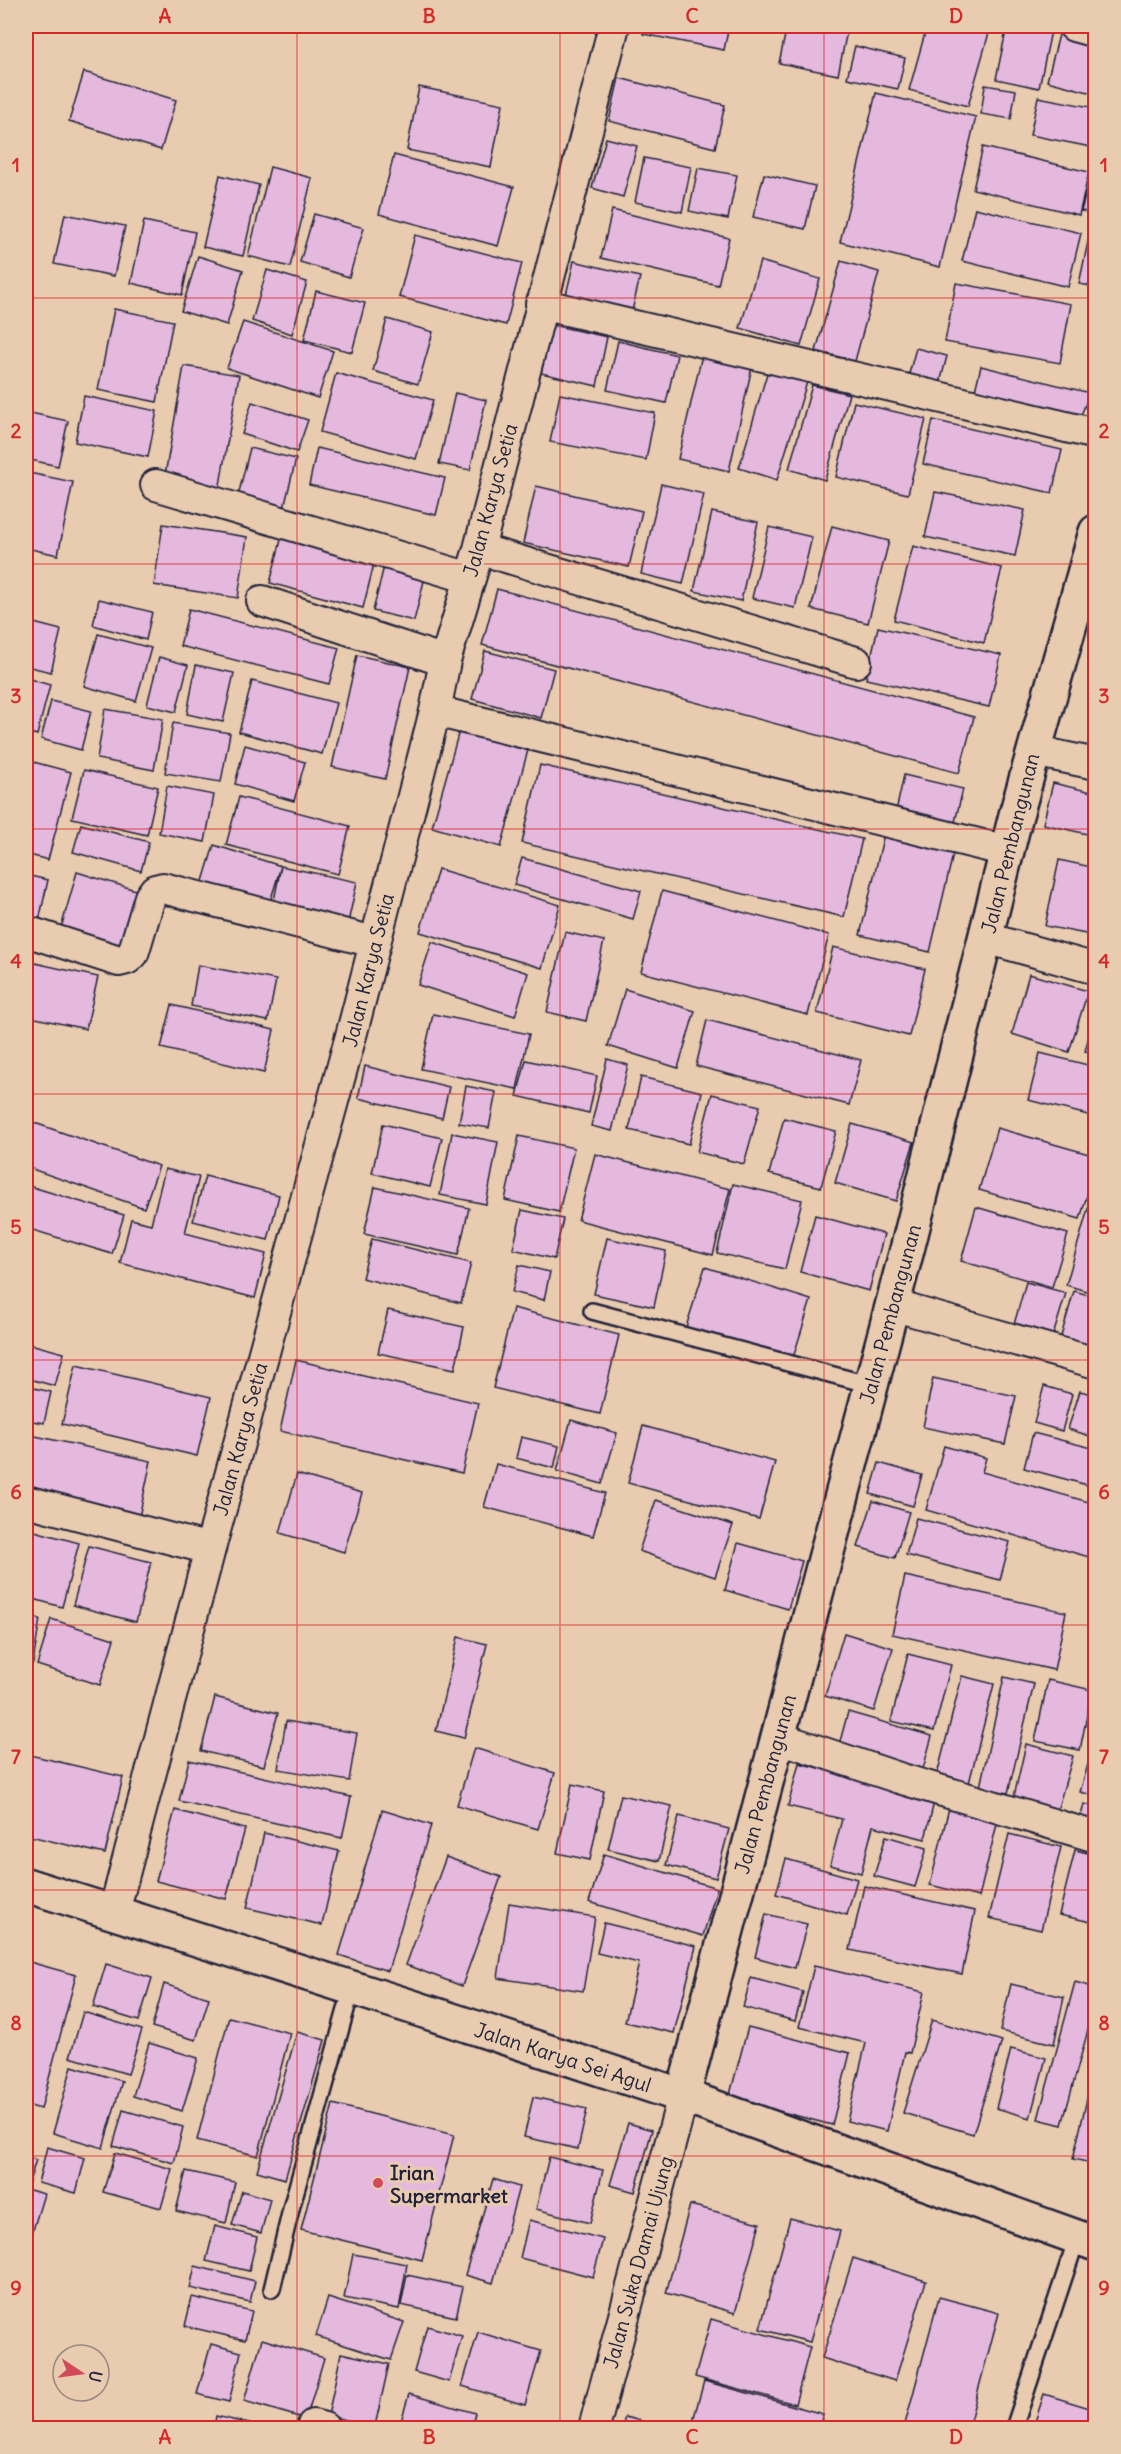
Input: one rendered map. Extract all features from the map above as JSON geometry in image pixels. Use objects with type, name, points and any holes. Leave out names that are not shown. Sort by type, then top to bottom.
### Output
[{"type":"street","name":"Jalan Karya Setia","points":[[114,1912],[210,1549],[352,1032],[435,711],[445,661],[479,549],[614,26]]},
{"type":"street","points":[[1074,26],[1095,32]]},
{"type":"street","points":[[541,304],[1095,434]]},
{"type":"street","points":[[156,485],[470,578]]},
{"type":"street","name":"Jalan Pembangunan","points":[[683,2096],[892,1305],[1007,851],[1034,751],[1087,599],[1095,532]]},
{"type":"street","points":[[479,549],[856,662]]},
{"type":"street","points":[[262,601],[445,661]]},
{"type":"street","points":[[435,711],[1007,851]]},
{"type":"street","points":[[1034,751],[1095,764]]},
{"type":"street","points":[[26,932],[119,960],[127,959],[133,954],[150,897],[154,890],[163,888],[374,942]]},
{"type":"street","points":[[986,938],[1095,969]]},
{"type":"street","points":[[892,1305],[1095,1363]]},
{"type":"street","points":[[26,1501],[210,1549]]},
{"type":"street","points":[[777,1737],[899,1778],[1095,1837]]},
{"type":"street","name":"Jalan Karya Sei Agul","points":[[26,1885],[683,2096],[1086,2241]]},
{"type":"street","name":"Jalan Suka Damai Ujung","points":[[594,2428],[683,2096]]},
{"type":"lane","points":[[592,1311],[871,1385]]},
{"type":"lane","points":[[272,2289],[292,2205],[352,1988]]},
{"type":"lane","points":[[1014,2428],[1086,2241]]},
{"type":"building","points":[[645,26],[729,26],[724,50],[643,34]]},
{"type":"building","points":[[787,26],[848,26],[838,75],[779,63]]},
{"type":"building","points":[[927,26],[991,26],[968,106],[909,90]]},
{"type":"building","points":[[1007,26],[1026,26],[1051,31],[1039,88],[996,79]]},
{"type":"building","points":[[1060,31],[1096,40],[1096,94],[1047,81]]},
{"type":"building","points":[[855,46],[905,58],[898,89],[847,78]]},
{"type":"building","points":[[84,72],[176,100],[161,150],[69,121]]},
{"type":"building","points":[[619,78],[725,105],[715,148],[609,121]]},
{"type":"building","points":[[985,85],[1016,90],[1011,119],[981,114]]},
{"type":"building","points":[[419,87],[503,104],[491,167],[407,150]]},
{"type":"building","points":[[876,93],[976,117],[940,267],[840,242]]},
{"type":"building","points":[[1038,97],[1096,108],[1096,148],[1030,135]]},
{"type":"building","points":[[606,138],[637,146],[623,197],[592,188]]},
{"type":"building","points":[[983,147],[1089,172],[1079,215],[973,189]]},
{"type":"building","points":[[394,155],[514,187],[498,246],[379,214]]},
{"type":"building","points":[[1096,156],[1096,214],[1081,211]]},
{"type":"building","points":[[644,158],[691,167],[682,212],[635,202]]},
{"type":"building","points":[[270,167],[312,178],[290,267],[248,256]]},
{"type":"building","points":[[698,168],[737,175],[728,219],[689,211]]},
{"type":"building","points":[[764,174],[815,186],[805,229],[753,217]]},
{"type":"building","points":[[220,175],[259,185],[243,256],[203,247]]},
{"type":"building","points":[[975,208],[1081,233],[1068,287],[962,261]]},
{"type":"building","points":[[612,210],[729,238],[718,285],[601,258]]},
{"type":"building","points":[[65,214],[125,226],[114,276],[54,264]]},
{"type":"building","points":[[314,214],[364,228],[349,277],[300,262]]},
{"type":"building","points":[[144,221],[195,232],[182,295],[131,283]]},
{"type":"building","points":[[1091,228],[1096,229],[1096,287],[1079,284]]},
{"type":"building","points":[[415,235],[522,263],[506,325],[399,297]]},
{"type":"building","points":[[198,256],[243,270],[227,325],[181,311]]},
{"type":"building","points":[[574,261],[640,277],[632,311],[566,295]]},
{"type":"building","points":[[760,261],[820,279],[801,346],[740,328]]},
{"type":"building","points":[[841,261],[879,272],[855,361],[816,351]]},
{"type":"building","points":[[267,270],[307,282],[292,334],[252,321]]},
{"type":"building","points":[[956,283],[1071,304],[1060,363],[945,342]]},
{"type":"building","points":[[316,291],[365,303],[352,352],[304,340]]},
{"type":"building","points":[[114,309],[173,321],[157,402],[98,390]]},
{"type":"building","points":[[387,319],[433,332],[418,384],[373,371]]},
{"type":"building","points":[[243,322],[333,351],[318,398],[227,368]]},
{"type":"building","points":[[552,325],[607,337],[597,386],[541,373]]},
{"type":"building","points":[[618,341],[677,355],[666,403],[607,390]]},
{"type":"building","points":[[916,348],[947,356],[940,383],[909,374]]},
{"type":"building","points":[[702,355],[752,367],[729,471],[678,459]]},
{"type":"building","points":[[184,366],[239,375],[219,491],[164,481]]},
{"type":"building","points":[[981,366],[1090,393],[1081,415],[973,399]]},
{"type":"building","points":[[768,370],[807,382],[777,480],[739,468]]},
{"type":"building","points":[[336,373],[433,400],[416,459],[320,432]]},
{"type":"building","points":[[812,385],[849,394],[825,480],[789,469]]},
{"type":"building","points":[[455,393],[486,400],[470,470],[439,464]]},
{"type":"building","points":[[560,394],[655,413],[646,460],[550,442]]},
{"type":"building","points":[[84,396],[157,411],[148,457],[75,442]]},
{"type":"building","points":[[252,402],[308,420],[297,452],[242,434]]},
{"type":"building","points":[[854,402],[926,419],[908,494],[836,477]]},
{"type":"building","points":[[26,412],[68,421],[58,466],[26,459]]},
{"type":"building","points":[[933,420],[1062,450],[1052,493],[923,464]]},
{"type":"building","points":[[250,448],[296,459],[282,516],[236,504]]},
{"type":"building","points":[[317,448],[445,478],[436,515],[309,485]]},
{"type":"building","points":[[29,473],[73,482],[58,555],[26,548],[26,491]]},
{"type":"building","points":[[661,484],[704,494],[683,584],[641,574]]},
{"type":"building","points":[[536,486],[642,511],[629,567],[523,543]]},
{"type":"building","points":[[935,492],[1025,510],[1015,556],[925,537]]},
{"type":"building","points":[[712,512],[758,522],[741,601],[694,591]]},
{"type":"building","points":[[163,524],[247,537],[238,598],[154,585]]},
{"type":"building","points":[[832,526],[889,541],[868,623],[811,609]]},
{"type":"building","points":[[769,527],[812,537],[795,608],[752,598]]},
{"type":"building","points":[[283,532],[376,556],[363,608],[270,583]]},
{"type":"building","points":[[913,546],[1002,568],[984,643],[894,620]]},
{"type":"building","points":[[384,566],[425,577],[414,621],[373,611]]},
{"type":"building","points":[[497,589],[974,717],[959,773],[482,645]]},
{"type":"building","points":[[99,599],[152,612],[146,640],[93,625]]},
{"type":"building","points":[[189,609],[339,648],[329,684],[180,646]]},
{"type":"building","points":[[26,621],[61,630],[51,672],[26,666]]},
{"type":"building","points":[[878,627],[1001,655],[989,707],[866,679]]},
{"type":"building","points":[[98,634],[151,648],[136,701],[84,686]]},
{"type":"building","points":[[485,651],[554,669],[541,718],[472,699]]},
{"type":"building","points":[[357,655],[410,667],[385,779],[332,767]]},
{"type":"building","points":[[159,657],[188,665],[176,712],[147,705]]},
{"type":"building","points":[[196,665],[234,673],[223,722],[187,714]]},
{"type":"building","points":[[26,678],[50,685],[37,735],[26,732]]},
{"type":"building","points":[[252,681],[336,703],[322,754],[239,732]]},
{"type":"building","points":[[51,701],[91,711],[81,750],[41,739]]},
{"type":"building","points":[[105,709],[163,719],[154,770],[97,759]]},
{"type":"building","points":[[173,723],[230,733],[221,782],[165,773]]},
{"type":"building","points":[[461,724],[530,743],[501,847],[432,827]]},
{"type":"building","points":[[245,745],[305,762],[294,801],[235,784]]},
{"type":"building","points":[[26,760],[71,772],[48,860],[26,854]]},
{"type":"building","points":[[540,765],[862,839],[844,917],[522,843]]},
{"type":"building","points":[[84,770],[158,787],[147,835],[72,818]]},
{"type":"building","points":[[904,775],[963,789],[953,830],[895,816]]},
{"type":"building","points":[[1053,783],[1096,793],[1096,836],[1043,824]]},
{"type":"building","points":[[167,786],[214,795],[205,842],[159,833]]},
{"type":"building","points":[[239,797],[350,826],[338,874],[226,845]]},
{"type":"building","points":[[81,824],[149,842],[141,871],[73,852]]},
{"type":"building","points":[[884,834],[954,850],[930,952],[860,935]]},
{"type":"building","points":[[214,845],[281,866],[267,912],[200,891]]},
{"type":"building","points":[[522,858],[641,891],[633,919],[514,885]]},
{"type":"building","points":[[1059,860],[1096,868],[1096,936],[1045,926]]},
{"type":"building","points":[[281,866],[357,882],[347,927],[272,910]]},
{"type":"building","points":[[438,869],[560,905],[542,968],[420,932]]},
{"type":"building","points":[[77,872],[142,892],[124,954],[59,935]]},
{"type":"building","points":[[26,875],[48,880],[39,921],[26,918]]},
{"type":"building","points":[[662,891],[829,935],[808,1015],[641,972]]},
{"type":"building","points":[[565,932],[604,941],[586,1021],[547,1012]]},
{"type":"building","points":[[432,942],[528,973],[515,1016],[418,985]]},
{"type":"building","points":[[833,947],[925,969],[909,1036],[817,1013]]},
{"type":"building","points":[[26,961],[98,977],[86,1029],[26,1016]]},
{"type":"building","points":[[198,965],[276,980],[268,1021],[191,1006]]},
{"type":"building","points":[[1029,974],[1088,991],[1069,1052],[1012,1034]]},
{"type":"building","points":[[625,989],[695,1011],[678,1068],[608,1046]]},
{"type":"building","points":[[172,1005],[274,1030],[264,1073],[161,1048]]},
{"type":"building","points":[[1096,1009],[1096,1054],[1085,1051]]},
{"type":"building","points":[[433,1014],[529,1034],[517,1089],[421,1069]]},
{"type":"building","points":[[707,1020],[861,1060],[849,1105],[696,1066]]},
{"type":"building","points":[[1040,1053],[1096,1067],[1096,1117],[1028,1100]]},
{"type":"building","points":[[607,1059],[628,1065],[612,1131],[591,1126]]},
{"type":"building","points":[[526,1060],[597,1076],[589,1113],[517,1096]]},
{"type":"building","points":[[365,1066],[449,1087],[442,1118],[358,1098]]},
{"type":"building","points":[[641,1077],[702,1092],[689,1144],[629,1130]]},
{"type":"building","points":[[466,1086],[496,1092],[489,1128],[459,1123]]},
{"type":"building","points":[[712,1094],[760,1106],[744,1164],[697,1152]]},
{"type":"building","points":[[784,1118],[836,1131],[821,1187],[769,1174]]},
{"type":"building","points":[[26,1120],[159,1166],[144,1208],[26,1167]]},
{"type":"building","points":[[383,1124],[442,1138],[430,1187],[372,1173]]},
{"type":"building","points":[[852,1124],[914,1142],[896,1201],[835,1183]]},
{"type":"building","points":[[997,1128],[1096,1156],[1096,1165],[1080,1219],[979,1190]]},
{"type":"building","points":[[452,1133],[498,1142],[486,1204],[440,1195]]},
{"type":"building","points":[[519,1136],[574,1148],[559,1212],[505,1200]]},
{"type":"building","points":[[595,1154],[730,1189],[713,1255],[578,1220]]},
{"type":"building","points":[[165,1169],[199,1177],[185,1233],[266,1254],[255,1298],[120,1263],[131,1219],[151,1224]]},
{"type":"building","points":[[205,1176],[279,1195],[268,1240],[193,1221]]},
{"type":"building","points":[[1096,1181],[1096,1294],[1066,1285]]},
{"type":"building","points":[[733,1184],[802,1200],[785,1269],[717,1253]]},
{"type":"building","points":[[26,1185],[124,1215],[112,1254],[26,1228]]},
{"type":"building","points":[[375,1187],[469,1208],[458,1255],[364,1234]]},
{"type":"building","points":[[976,1207],[1068,1234],[1052,1287],[961,1261]]},
{"type":"building","points":[[522,1210],[563,1219],[554,1259],[513,1249]]},
{"type":"building","points":[[815,1215],[884,1234],[869,1291],[800,1272]]},
{"type":"building","points":[[607,1238],[666,1251],[654,1307],[594,1294]]},
{"type":"building","points":[[372,1239],[471,1263],[461,1303],[362,1278]]},
{"type":"building","points":[[519,1265],[550,1272],[544,1300],[512,1292]]},
{"type":"building","points":[[705,1267],[811,1300],[792,1361],[686,1327]]},
{"type":"building","points":[[1026,1282],[1066,1293],[1052,1339],[1013,1328]]},
{"type":"building","points":[[1074,1291],[1096,1297],[1096,1350],[1060,1340]]},
{"type":"building","points":[[513,1308],[619,1335],[600,1414],[493,1388]]},
{"type":"building","points":[[388,1310],[464,1327],[455,1369],[378,1353]]},
{"type":"building","points":[[26,1343],[64,1353],[55,1386],[26,1378]]},
{"type":"building","points":[[296,1360],[478,1403],[462,1473],[280,1431]]},
{"type":"building","points":[[76,1365],[211,1397],[197,1456],[62,1424]]},
{"type":"building","points":[[933,1378],[1016,1396],[1005,1444],[923,1427]]},
{"type":"building","points":[[26,1386],[51,1392],[44,1423],[26,1420]]},
{"type":"building","points":[[1044,1386],[1072,1394],[1062,1431],[1034,1423]]},
{"type":"building","points":[[1080,1391],[1096,1395],[1096,1438],[1068,1429]]},
{"type":"building","points":[[571,1420],[617,1433],[602,1484],[557,1471]]},
{"type":"building","points":[[643,1426],[775,1462],[759,1519],[628,1483]]},
{"type":"building","points":[[1033,1433],[1096,1449],[1096,1469],[1091,1486],[1024,1468]]},
{"type":"building","points":[[26,1434],[151,1461],[139,1517],[26,1492]]},
{"type":"building","points":[[521,1437],[559,1446],[554,1468],[516,1458]]},
{"type":"building","points":[[944,1446],[986,1458],[982,1472],[1096,1504],[1096,1559],[926,1510]]},
{"type":"building","points":[[879,1463],[922,1475],[913,1506],[870,1494]]},
{"type":"building","points":[[496,1464],[605,1493],[593,1536],[484,1507]]},
{"type":"building","points":[[297,1474],[362,1493],[344,1552],[280,1533]]},
{"type":"building","points":[[656,1500],[733,1525],[715,1577],[639,1551]]},
{"type":"building","points":[[873,1501],[909,1512],[895,1558],[858,1547]]},
{"type":"building","points":[[916,1518],[1010,1542],[1000,1580],[906,1555]]},
{"type":"building","points":[[31,1530],[79,1543],[62,1607],[26,1597],[26,1552]]},
{"type":"building","points":[[738,1543],[802,1561],[788,1609],[725,1590]]},
{"type":"building","points":[[89,1546],[151,1562],[136,1622],[73,1605]]},
{"type":"building","points":[[905,1576],[1066,1612],[1054,1670],[892,1634]]},
{"type":"building","points":[[26,1617],[40,1619],[33,1663],[26,1662]]},
{"type":"building","points":[[51,1619],[114,1639],[100,1685],[37,1665]]},
{"type":"building","points":[[844,1633],[893,1648],[874,1711],[825,1696]]},
{"type":"building","points":[[458,1637],[487,1644],[464,1738],[436,1731]]},
{"type":"building","points":[[908,1654],[951,1665],[934,1731],[891,1721]]},
{"type":"building","points":[[962,1676],[994,1684],[969,1783],[937,1775]]},
{"type":"building","points":[[1004,1677],[1034,1684],[1008,1793],[980,1787]]},
{"type":"building","points":[[1048,1680],[1092,1690],[1080,1750],[1035,1741]]},
{"type":"building","points":[[215,1697],[278,1713],[264,1766],[201,1751]]},
{"type":"building","points":[[848,1712],[932,1736],[923,1769],[839,1745]]},
{"type":"building","points":[[286,1721],[357,1733],[349,1781],[278,1769]]},
{"type":"building","points":[[1026,1744],[1073,1756],[1057,1811],[1013,1801]]},
{"type":"building","points":[[474,1748],[555,1773],[538,1829],[457,1805]]},
{"type":"building","points":[[26,1754],[123,1777],[105,1854],[26,1835]]},
{"type":"building","points":[[189,1760],[351,1797],[342,1838],[179,1801]]},
{"type":"building","points":[[1089,1761],[1096,1763],[1096,1796],[1080,1792]]},
{"type":"building","points":[[799,1763],[935,1798],[925,1839],[873,1826],[861,1873],[830,1865],[842,1819],[788,1806]]},
{"type":"building","points":[[572,1784],[604,1791],[590,1860],[557,1853]]},
{"type":"building","points":[[621,1795],[672,1806],[659,1861],[608,1849]]},
{"type":"building","points":[[1084,1804],[1096,1807],[1096,1824],[1080,1820]]},
{"type":"building","points":[[949,1808],[998,1820],[979,1897],[930,1885]]},
{"type":"building","points":[[175,1810],[245,1829],[226,1899],[156,1881]]},
{"type":"building","points":[[382,1810],[431,1825],[388,1971],[339,1955]]},
{"type":"building","points":[[679,1816],[729,1829],[716,1878],[666,1865]]},
{"type":"building","points":[[264,1833],[339,1851],[322,1925],[247,1908]]},
{"type":"building","points":[[1009,1834],[1061,1847],[1041,1930],[989,1918]]},
{"type":"building","points":[[886,1836],[927,1848],[915,1887],[874,1876]]},
{"type":"building","points":[[1075,1850],[1096,1855],[1096,1923],[1059,1915]]},
{"type":"building","points":[[604,1854],[717,1888],[703,1936],[589,1902]]},
{"type":"building","points":[[446,1857],[501,1877],[462,1986],[406,1965]]},
{"type":"building","points":[[786,1859],[857,1879],[847,1915],[776,1894]]},
{"type":"building","points":[[864,1886],[975,1911],[962,1974],[850,1950]]},
{"type":"building","points":[[509,1903],[595,1917],[583,1991],[498,1978]]},
{"type":"building","points":[[766,1914],[807,1924],[795,1968],[755,1957]]},
{"type":"building","points":[[604,1923],[696,1946],[674,2033],[625,2022],[639,1963],[597,1953]]},
{"type":"building","points":[[26,1961],[76,1975],[41,2109],[26,2105]]},
{"type":"building","points":[[106,1964],[152,1978],[139,2021],[93,2007]]},
{"type":"building","points":[[814,1966],[924,1992],[910,2053],[905,2052],[887,2131],[847,2121],[866,2043],[799,2027]]},
{"type":"building","points":[[751,1978],[803,1992],[795,2021],[743,2007]]},
{"type":"building","points":[[1075,1982],[1096,1988],[1096,2001],[1062,2125],[1038,2119]]},
{"type":"building","points":[[164,1984],[209,1998],[196,2040],[152,2027]]},
{"type":"building","points":[[1011,1984],[1064,1997],[1054,2044],[1000,2031]]},
{"type":"building","points":[[83,2012],[142,2030],[128,2074],[70,2057]]},
{"type":"building","points":[[229,2017],[290,2033],[258,2156],[197,2140]]},
{"type":"building","points":[[932,2020],[1002,2041],[973,2134],[903,2113]]},
{"type":"building","points":[[748,2027],[850,2053],[832,2125],[729,2098]]},
{"type":"building","points":[[297,2032],[325,2040],[285,2179],[257,2171]]},
{"type":"building","points":[[149,2043],[198,2058],[182,2111],[133,2096]]},
{"type":"building","points":[[1011,2049],[1046,2058],[1030,2118],[996,2108]]},
{"type":"building","points":[[1096,2060],[1096,2164],[1073,2159]]},
{"type":"building","points":[[72,2066],[122,2081],[103,2148],[53,2133]]},
{"type":"building","points":[[533,2097],[587,2109],[578,2149],[524,2137]]},
{"type":"building","name":"Irian Supermarket","points":[[333,2104],[454,2135],[422,2260],[301,2230]]},
{"type":"building","points":[[123,2110],[183,2127],[174,2163],[113,2146]]},
{"type":"building","points":[[628,2123],[652,2130],[635,2192],[610,2185]]},
{"type":"building","points":[[47,2147],[85,2158],[76,2193],[38,2183]]},
{"type":"building","points":[[115,2153],[172,2169],[161,2208],[103,2192]]},
{"type":"building","points":[[26,2156],[36,2160],[29,2182],[26,2181]]},
{"type":"building","points":[[549,2157],[603,2170],[590,2223],[536,2209]]},
{"type":"building","points":[[186,2171],[235,2182],[226,2223],[176,2211]]},
{"type":"building","points":[[493,2179],[519,2187],[493,2283],[465,2275]]},
{"type":"building","points":[[26,2189],[44,2194],[26,2253]]},
{"type":"building","points":[[242,2191],[270,2199],[261,2233],[232,2225]]},
{"type":"building","points":[[690,2205],[760,2223],[735,2313],[666,2293]]},
{"type":"building","points":[[790,2218],[840,2231],[810,2342],[760,2329]]},
{"type":"building","points":[[529,2220],[603,2239],[593,2277],[520,2258]]},
{"type":"building","points":[[215,2226],[257,2237],[249,2271],[206,2261]]},
{"type":"building","points":[[353,2254],[407,2264],[399,2309],[344,2298]]},
{"type":"building","points":[[853,2258],[926,2281],[895,2381],[822,2358]]},
{"type":"building","points":[[195,2266],[255,2281],[250,2302],[190,2288]]},
{"type":"building","points":[[407,2275],[463,2287],[456,2317],[401,2305]]},
{"type":"building","points":[[192,2297],[252,2311],[245,2340],[185,2326]]},
{"type":"building","points":[[939,2297],[999,2313],[968,2428],[904,2428]]},
{"type":"building","points":[[328,2298],[404,2322],[391,2360],[316,2336]]},
{"type":"building","points":[[711,2319],[810,2347],[795,2404],[695,2377]]},
{"type":"building","points":[[427,2326],[462,2336],[449,2382],[414,2372]]},
{"type":"building","points":[[478,2332],[541,2351],[525,2405],[462,2386]]},
{"type":"building","points":[[262,2339],[324,2358],[306,2419],[244,2401]]},
{"type":"building","points":[[211,2344],[241,2352],[229,2402],[197,2394]]},
{"type":"building","points":[[341,2353],[389,2364],[375,2426],[328,2416]]},
{"type":"building","points":[[704,2381],[823,2414],[819,2428],[691,2428]]},
{"type":"building","points":[[409,2394],[475,2413],[471,2428],[399,2428]]},
{"type":"building","points":[[1044,2394],[1096,2410],[1096,2428],[1033,2428]]},
{"type":"building","points":[[216,2416],[262,2427],[214,2428]]},
{"type":"building","points":[[625,2417],[669,2428],[622,2428]]},
{"type":"place","name":"Irian Supermarket","points":[[378,2183]]}]
